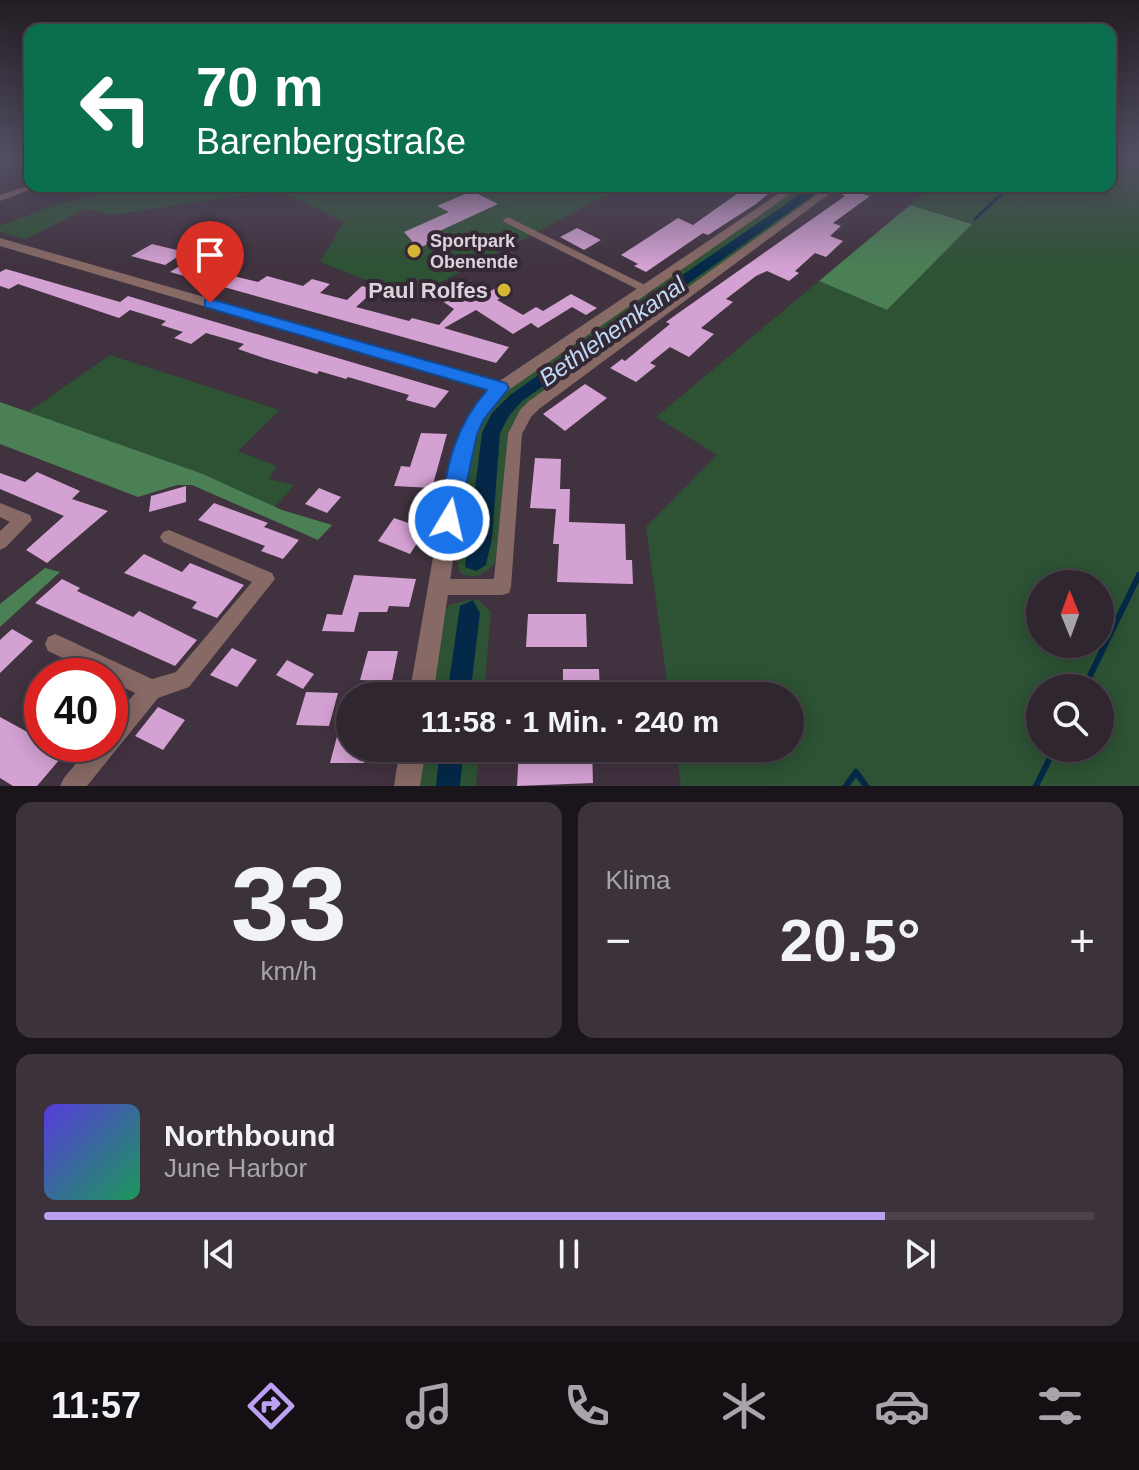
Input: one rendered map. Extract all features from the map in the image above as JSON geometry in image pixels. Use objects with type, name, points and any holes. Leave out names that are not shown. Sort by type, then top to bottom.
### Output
[{"type":"street","points":[[423,682],[463,449],[476,416],[500,388],[787,193]]},
{"type":"street","points":[[439,587],[502,587],[513,443],[525,414],[544,396],[826,193]]},
{"type":"street","points":[[508,220],[645,289]]},
{"type":"street","points":[[0,242],[500,388]]},
{"type":"street","points":[[0,510],[24,520],[0,542]]},
{"type":"street","points":[[128,718],[151,690],[182,680],[266,579],[169,537]]},
{"type":"street","points":[[55,644],[151,690]]},
{"type":"street","points":[[72,786],[92,762]]},
{"type":"street","points":[[407,786],[411,762]]},
{"type":"green space","name":"Sportpark Obenende","points":[[105,193],[259,193],[113,215],[86,209],[25,239],[0,232],[0,226],[54,205]]},
{"type":"green space","name":"Sportpark Obenende","points":[[283,193],[611,193],[411,298],[320,262],[344,222]]},
{"type":"green space","points":[[792,193],[821,193],[671,300],[665,300],[668,302],[516,419],[495,563],[479,575],[460,573],[457,560],[458,519],[471,449],[482,418],[498,397],[644,295],[653,295],[654,289]]},
{"type":"green space","points":[[924,193],[1139,193],[1139,786],[681,786],[678,762],[804,762],[804,682],[667,682],[646,527],[717,455],[656,417],[819,281],[887,310],[971,223],[910,205]]},
{"type":"green space","points":[[910,205],[972,224],[887,310],[819,281]]},
{"type":"green space","points":[[110,355],[280,410],[238,451],[277,466],[269,479],[294,485],[275,507],[203,474],[28,412]]},
{"type":"green space","points":[[0,402],[203,474],[282,510],[332,525],[318,540],[192,485],[177,485],[138,497],[0,444]]},
{"type":"green space","points":[[45,568],[60,572],[0,627],[0,604]]},
{"type":"green space","points":[[479,600],[491,612],[485,682],[434,682],[445,611],[449,605]]},
{"type":"green space","points":[[423,762],[478,762],[476,786],[419,786]]},
{"type":"water","name":"Bethlehemkanal","points":[[802,193],[817,193],[522,401],[500,433],[492,538],[486,565],[476,571],[465,567],[482,433],[492,413],[510,395]]},
{"type":"water","points":[[473,600],[480,613],[472,682],[449,682],[460,606]]},
{"type":"water","points":[[439,762],[463,762],[460,786],[436,786]]},
{"type":"building","points":[[468,193],[475,193],[498,204],[433,234],[441,238],[419,248],[410,243],[412,241],[404,232],[449,212],[437,206]]},
{"type":"building","points":[[739,193],[770,193],[646,272],[621,255],[678,218],[693,225]]},
{"type":"building","points":[[865,193],[870,196],[833,223],[841,226],[830,236],[843,241],[826,257],[815,253],[795,271],[799,273],[789,281],[767,271],[756,276],[726,299],[733,302],[701,328],[714,334],[689,357],[670,347],[650,363],[656,366],[636,382],[610,368],[622,359],[625,361],[670,324],[666,322],[845,196],[842,195]]},
{"type":"building","points":[[577,228],[601,240],[584,250],[560,237]]},
{"type":"building","points":[[152,244],[185,252],[165,265],[131,256]]},
{"type":"building","points":[[183,264],[258,282],[267,276],[303,286],[312,279],[330,284],[320,293],[347,300],[362,286],[375,290],[356,307],[409,321],[412,318],[439,325],[454,309],[439,299],[456,290],[473,301],[503,284],[514,290],[497,300],[523,315],[536,307],[543,311],[571,294],[597,308],[586,315],[572,307],[538,328],[531,323],[513,334],[476,310],[444,328],[509,347],[496,363],[170,272]]},
{"type":"building","points":[[6,269],[120,302],[128,296],[449,391],[435,408],[406,400],[409,395],[348,377],[319,371],[317,374],[264,358],[238,349],[244,344],[206,333],[191,344],[174,338],[183,332],[161,325],[166,321],[130,310],[119,318],[18,284],[9,289],[0,286],[0,272]]},
{"type":"building","points":[[585,384],[607,398],[565,431],[543,414]]},
{"type":"building","points":[[421,433],[447,434],[432,488],[394,486],[401,466],[410,467]]},
{"type":"building","points":[[535,458],[561,459],[560,489],[570,489],[569,522],[625,524],[626,560],[632,560],[633,584],[557,582],[559,544],[553,544],[556,509],[530,508]]},
{"type":"building","points":[[37,472],[80,491],[72,499],[108,511],[47,563],[26,550],[64,516],[0,489],[0,473],[25,482]]},
{"type":"building","points":[[186,486],[186,502],[149,512],[151,496]]},
{"type":"building","points":[[319,488],[341,497],[327,513],[305,504]]},
{"type":"building","points":[[214,503],[268,523],[264,527],[299,540],[283,559],[261,551],[265,546],[198,520]]},
{"type":"building","points":[[394,518],[426,529],[410,554],[378,541]]},
{"type":"building","points":[[144,554],[182,572],[190,563],[244,585],[217,618],[192,608],[197,602],[124,573]]},
{"type":"building","points":[[354,575],[416,579],[409,607],[389,606],[387,612],[359,612],[354,632],[322,631],[327,614],[342,615]]},
{"type":"building","points":[[62,579],[80,588],[77,591],[133,617],[139,611],[197,640],[175,666],[35,603]]},
{"type":"building","points":[[528,614],[586,614],[587,647],[526,647]]},
{"type":"building","points":[[12,629],[33,641],[0,673],[0,640]]},
{"type":"building","points":[[232,648],[257,660],[237,687],[210,675]]},
{"type":"building","points":[[368,651],[398,651],[392,681],[360,680]]},
{"type":"building","points":[[287,660],[314,674],[303,689],[276,675]]},
{"type":"building","points":[[563,669],[599,669],[599,682],[563,682]]},
{"type":"building","points":[[306,692],[336,693],[329,726],[296,725]]},
{"type":"building","points":[[158,707],[185,720],[163,750],[135,736]]},
{"type":"building","points":[[0,717],[24,730],[24,762],[57,762],[37,786],[13,786],[0,778]]},
{"type":"building","points":[[336,740],[336,762],[364,762],[364,763],[330,763]]},
{"type":"building","points":[[518,762],[592,762],[593,783],[517,786]]},
{"type":"waterway","points":[[975,219],[1003,193]]},
{"type":"waterway","points":[[1091,674],[1139,575]]},
{"type":"waterway","points":[[1036,786],[1048,762]]},
{"type":"waterway","points":[[846,786],[856,772],[866,786]]},
{"type":"place","name":"Sportpark Obenende","points":[[414,251]]},
{"type":"place","name":"Paul Rolfes","points":[[504,290]]},
{"type":"route","points":[[210,303],[500,388],[487,400],[467,434],[458,465],[449,520]]}]
